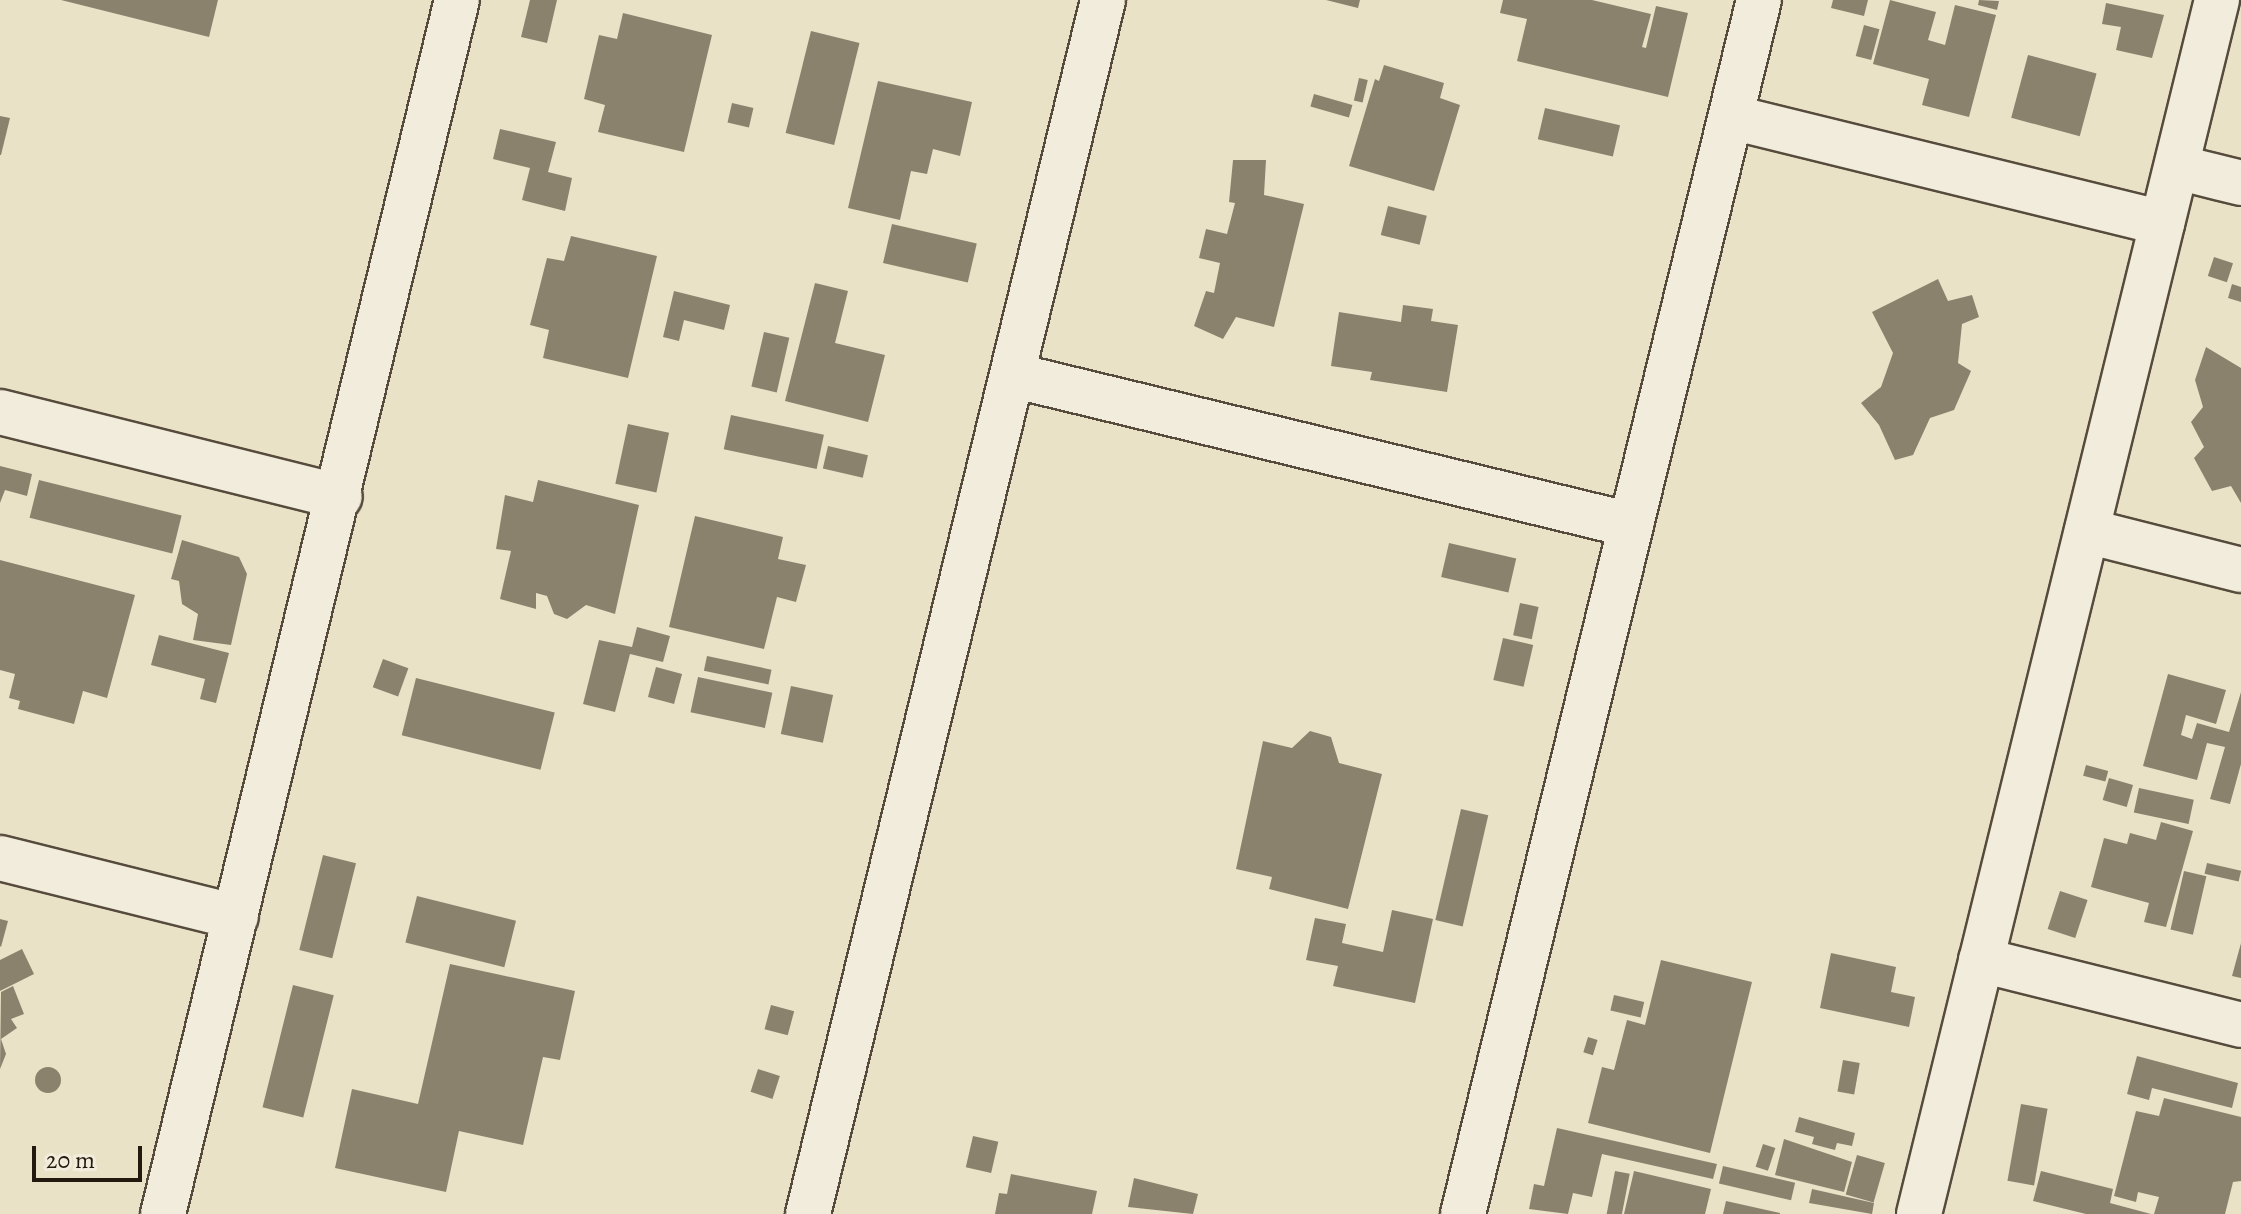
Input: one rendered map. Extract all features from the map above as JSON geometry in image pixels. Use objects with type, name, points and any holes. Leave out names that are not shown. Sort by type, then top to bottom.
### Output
[{"type":"street","points":[[163,1214],[340,497],[457,0]]},
{"type":"street","points":[[808,1214],[1103,0]]},
{"type":"street","points":[[1463,1214],[1759,0]]},
{"type":"street","points":[[1919,1214],[2217,0]]},
{"type":"street","points":[[1731,117],[2162,223]]},
{"type":"street","points":[[2177,167],[2241,183]]},
{"type":"street","points":[[1012,375],[1631,525]]},
{"type":"street","points":[[0,412],[340,497]]},
{"type":"street","points":[[2087,531],[2241,570]]},
{"type":"street","points":[[0,858],[236,917]]},
{"type":"street","points":[[1981,960],[2241,1025]]},
{"type":"building","points":[[61,0],[218,0],[209,37]]},
{"type":"building","points":[[530,0],[557,0],[547,43],[521,37]]},
{"type":"building","points":[[1326,0],[1360,0],[1358,8]]},
{"type":"building","points":[[1503,0],[1592,0],[1651,14],[1642,47],[1646,48],[1656,6],[1688,13],[1668,97],[1517,61],[1527,19],[1500,13]]},
{"type":"building","points":[[1833,0],[1868,0],[1864,16],[1831,8]]},
{"type":"building","points":[[1890,0],[1936,12],[1928,40],[1945,45],[1955,5],[1996,15],[1969,117],[1922,105],[1929,79],[1873,64]]},
{"type":"building","points":[[1979,0],[1999,1],[1997,10],[1978,5]]},
{"type":"building","points":[[2106,3],[2164,15],[2152,58],[2116,50],[2121,27],[2102,24]]},
{"type":"building","points":[[623,13],[712,35],[684,152],[598,132],[605,105],[584,99],[599,35],[617,39]]},
{"type":"building","points":[[1864,25],[1879,29],[1871,60],[1856,56]]},
{"type":"building","points":[[811,31],[860,43],[834,145],[786,133]]},
{"type":"building","points":[[2028,55],[2097,73],[2080,136],[2011,118]]},
{"type":"building","points":[[1384,65],[1444,83],[1440,98],[1460,105],[1434,191],[1349,166],[1375,79],[1379,81]]},
{"type":"building","points":[[1359,78],[1368,80],[1363,102],[1354,100]]},
{"type":"building","points":[[878,81],[972,102],[960,156],[933,149],[927,174],[911,171],[900,220],[848,208]]},
{"type":"building","points":[[1314,94],[1352,105],[1349,118],[1310,106]]},
{"type":"building","points":[[732,103],[753,108],[749,127],[728,122]]},
{"type":"building","points":[[1545,108],[1620,125],[1613,157],[1538,139]]},
{"type":"building","points":[[0,116],[10,118],[1,155],[0,155]]},
{"type":"building","points":[[500,129],[556,142],[548,172],[572,178],[565,211],[522,200],[530,168],[493,159]]},
{"type":"building","points":[[1233,160],[1266,160],[1264,195],[1304,204],[1274,327],[1236,317],[1223,339],[1194,326],[1206,291],[1214,293],[1220,263],[1199,258],[1206,229],[1227,234],[1235,203],[1229,202]]},
{"type":"building","points":[[1388,206],[1427,216],[1420,245],[1381,235]]},
{"type":"building","points":[[892,224],[977,244],[968,283],[883,263]]},
{"type":"building","points":[[571,236],[657,256],[628,378],[543,358],[549,330],[530,325],[547,258],[564,261]]},
{"type":"building","points":[[2214,257],[2233,263],[2227,282],[2208,276]]},
{"type":"building","points":[[1938,279],[1948,301],[1972,295],[1979,317],[1962,324],[1958,363],[1971,371],[1954,410],[1930,418],[1913,455],[1895,460],[1879,425],[1861,403],[1881,387],[1893,353],[1872,312]]},
{"type":"building","points":[[815,283],[848,291],[835,343],[885,355],[868,422],[785,401]]},
{"type":"building","points":[[2232,284],[2241,287],[2241,302],[2228,298]]},
{"type":"building","points":[[674,291],[730,305],[724,330],[684,320],[679,341],[663,337]]},
{"type":"building","points":[[1403,305],[1433,309],[1431,321],[1458,325],[1447,392],[1370,380],[1372,372],[1331,366],[1339,312],[1401,322]]},
{"type":"building","points":[[764,332],[789,338],[777,392],[751,387]]},
{"type":"building","points":[[2206,347],[2241,368],[2241,503],[2231,486],[2212,491],[2194,458],[2204,447],[2191,422],[2203,407],[2195,380]]},
{"type":"building","points":[[731,415],[824,435],[817,469],[724,449]]},
{"type":"building","points":[[628,424],[669,433],[656,492],[615,484]]},
{"type":"building","points":[[828,446],[868,455],[863,478],[823,468]]},
{"type":"building","points":[[0,466],[32,474],[27,496],[5,490],[0,503]]},
{"type":"building","points":[[39,480],[182,516],[172,553],[30,518]]},
{"type":"building","points":[[538,480],[639,505],[615,614],[586,605],[567,619],[554,614],[547,596],[536,593],[536,609],[500,599],[511,551],[496,549],[505,495],[533,502]]},
{"type":"building","points":[[695,516],[783,537],[778,559],[806,565],[796,602],[777,597],[764,649],[669,627]]},
{"type":"building","points":[[182,540],[239,557],[247,574],[231,645],[193,640],[198,614],[182,604],[179,581],[171,579]]},
{"type":"building","points":[[1449,543],[1516,559],[1508,593],[1441,577]]},
{"type":"building","points":[[0,560],[135,595],[107,698],[83,691],[74,724],[18,709],[20,701],[9,698],[15,674],[0,670]]},
{"type":"building","points":[[1520,603],[1539,607],[1532,639],[1513,635]]},
{"type":"building","points":[[637,627],[670,636],[663,662],[630,654],[615,712],[583,704],[599,640],[632,647]]},
{"type":"building","points":[[159,635],[229,653],[216,703],[200,699],[205,679],[151,665]]},
{"type":"building","points":[[1503,638],[1533,645],[1524,687],[1493,680]]},
{"type":"building","points":[[707,656],[772,670],[768,684],[704,671]]},
{"type":"building","points":[[383,659],[408,668],[398,696],[373,687]]},
{"type":"building","points":[[656,667],[682,674],[674,704],[648,697]]},
{"type":"building","points":[[2168,674],[2226,690],[2216,724],[2186,715],[2181,735],[2192,739],[2197,723],[2229,732],[2241,692],[2241,764],[2230,804],[2210,799],[2225,747],[2207,743],[2197,780],[2143,766]]},
{"type":"building","points":[[698,677],[772,693],[765,728],[691,712]]},
{"type":"building","points":[[416,678],[555,713],[540,770],[402,735]]},
{"type":"building","points":[[791,686],[833,695],[823,743],[781,734]]},
{"type":"building","points":[[1310,731],[1331,737],[1339,763],[1382,774],[1348,909],[1269,889],[1272,877],[1236,869],[1263,741],[1292,748]]},
{"type":"building","points":[[2086,765],[2108,771],[2105,782],[2083,776]]},
{"type":"building","points":[[2109,778],[2133,785],[2127,807],[2103,800]]},
{"type":"building","points":[[2139,788],[2194,800],[2189,824],[2134,812]]},
{"type":"building","points":[[1461,809],[1488,815],[1463,926],[1435,920]]},
{"type":"building","points":[[2161,822],[2193,831],[2166,927],[2144,922],[2149,903],[2091,887],[2104,838],[2127,844],[2130,833],[2156,840]]},
{"type":"building","points":[[323,855],[356,863],[332,958],[299,950]]},
{"type":"building","points":[[2207,863],[2241,871],[2239,882],[2205,874]]},
{"type":"building","points":[[2184,871],[2206,876],[2193,935],[2171,929]]},
{"type":"building","points":[[2060,891],[2088,900],[2075,938],[2048,929]]},
{"type":"building","points":[[417,896],[516,921],[504,967],[405,943]]},
{"type":"building","points":[[1392,910],[1433,919],[1415,1003],[1333,986],[1338,966],[1306,960],[1315,918],[1346,924],[1342,943],[1383,952]]},
{"type":"building","points":[[0,919],[8,921],[1,947],[0,946]]},
{"type":"building","points":[[2241,943],[2241,978],[2232,976]]},
{"type":"building","points":[[22,949],[34,974],[0,991],[0,960]]},
{"type":"building","points":[[1831,953],[1896,967],[1891,992],[1915,997],[1909,1027],[1820,1008]]},
{"type":"building","points":[[1661,960],[1752,982],[1710,1153],[1588,1123],[1602,1067],[1614,1070],[1627,1020],[1645,1025]]},
{"type":"building","points":[[450,964],[575,991],[560,1060],[543,1057],[523,1145],[459,1131],[446,1192],[335,1168],[352,1089],[418,1104]]},
{"type":"building","points":[[293,985],[334,995],[303,1117],[263,1107]]},
{"type":"building","points":[[13,986],[24,1014],[11,1019],[17,1028],[1,1039],[6,1054],[0,1069],[1,992]]},
{"type":"building","points":[[1614,995],[1644,1002],[1641,1018],[1610,1011]]},
{"type":"building","points":[[771,1005],[794,1011],[788,1035],[765,1029]]},
{"type":"building","points":[[1588,1037],[1598,1040],[1593,1055],[1583,1052]]},
{"type":"building","points":[[2137,1056],[2238,1083],[2232,1108],[2152,1088],[2149,1100],[2127,1094]]},
{"type":"building","points":[[1843,1060],[1860,1063],[1854,1094],[1837,1092]]},
{"type":"building","points":[[48,1067],[57,1071],[61,1080],[57,1089],[48,1093],[39,1089],[35,1080],[39,1071]]},
{"type":"building","points":[[758,1069],[780,1076],[772,1099],[751,1092]]},
{"type":"building","points":[[2164,1098],[2241,1117],[2241,1181],[2233,1182],[2225,1214],[2154,1214],[2159,1197],[2138,1192],[2136,1202],[2114,1196],[2136,1111],[2159,1116]]},
{"type":"building","points":[[2021,1104],[2048,1109],[2034,1186],[2007,1181]]},
{"type":"building","points":[[1799,1117],[1855,1133],[1852,1146],[1837,1143],[1835,1150],[1812,1144],[1814,1137],[1795,1132]]},
{"type":"building","points":[[1557,1128],[1717,1164],[1713,1179],[1602,1154],[1592,1197],[1573,1193],[1568,1214],[1529,1209],[1534,1184],[1544,1186]]},
{"type":"building","points":[[973,1136],[998,1142],[991,1173],[966,1167]]},
{"type":"building","points":[[1784,1139],[1852,1162],[1844,1192],[1775,1175]]},
{"type":"building","points":[[1763,1144],[1775,1148],[1768,1171],[1756,1167]]},
{"type":"building","points":[[1857,1155],[1885,1163],[1874,1202],[1846,1194]]},
{"type":"building","points":[[1723,1166],[1795,1183],[1791,1200],[1719,1184]]},
{"type":"building","points":[[1615,1171],[1630,1174],[1622,1214],[1607,1214]]},
{"type":"building","points":[[1634,1171],[1711,1189],[1705,1214],[1624,1214]]},
{"type":"building","points":[[2041,1171],[2113,1189],[2110,1203],[2151,1214],[2086,1214],[2033,1201]]},
{"type":"building","points":[[1011,1174],[1097,1191],[1092,1214],[995,1214],[999,1193],[1007,1194]]},
{"type":"building","points":[[1134,1178],[1198,1194],[1193,1214],[1128,1207]]},
{"type":"building","points":[[1812,1189],[1874,1203],[1872,1214],[1809,1203]]},
{"type":"building","points":[[1726,1201],[1780,1213],[1780,1214],[1723,1214]]}]
